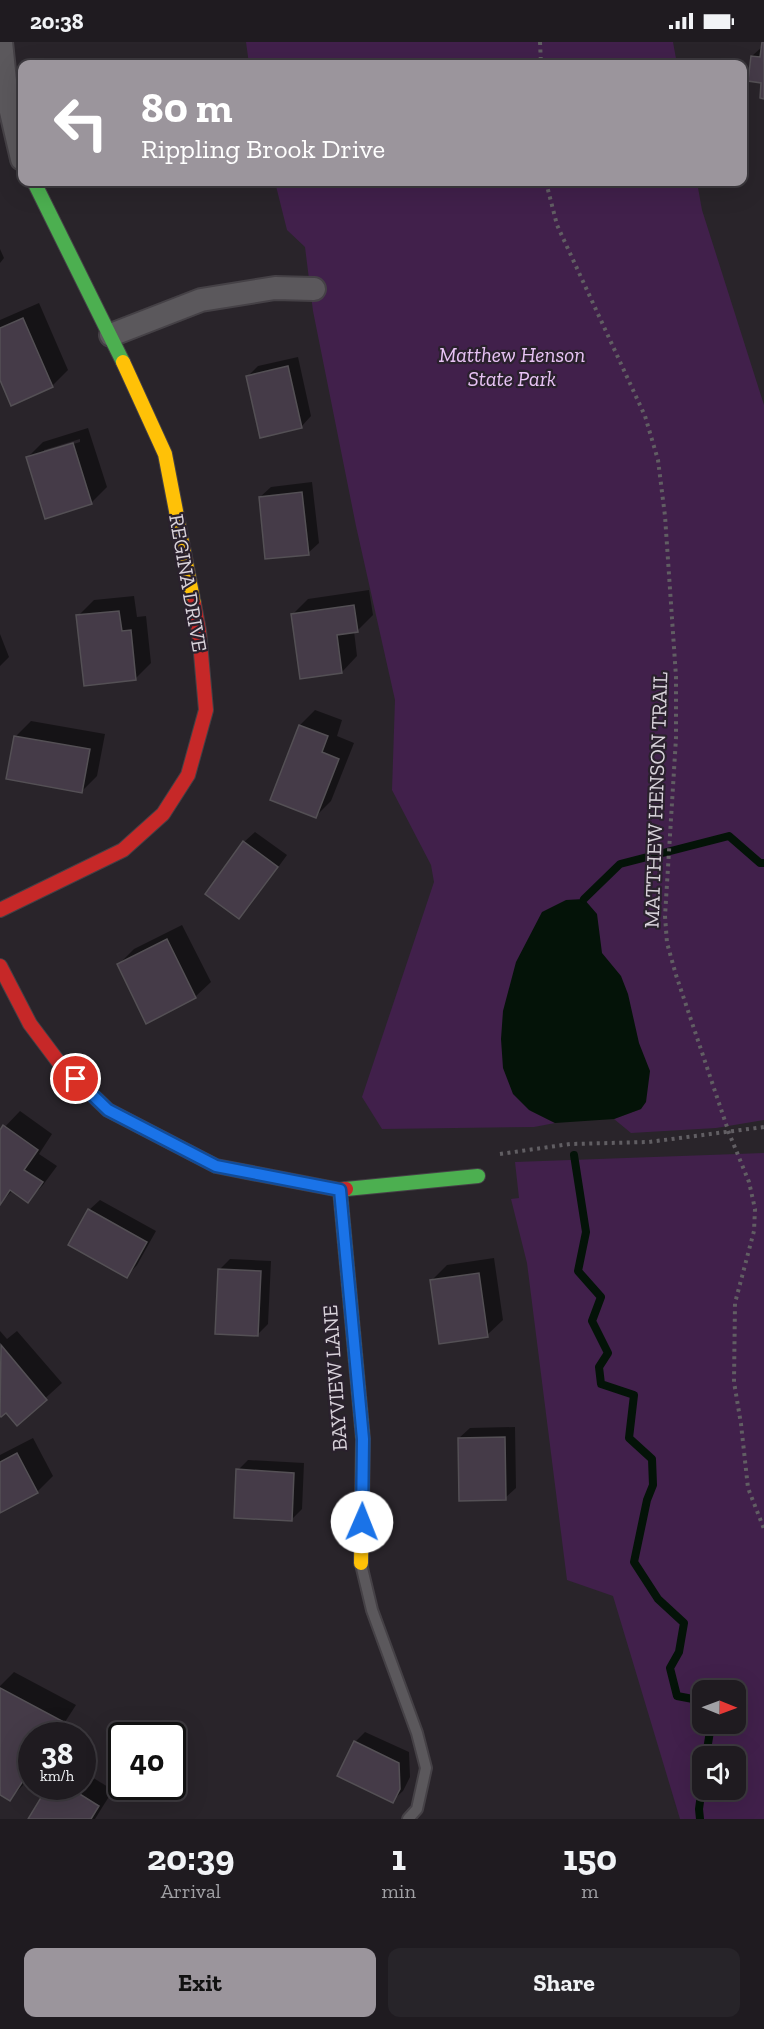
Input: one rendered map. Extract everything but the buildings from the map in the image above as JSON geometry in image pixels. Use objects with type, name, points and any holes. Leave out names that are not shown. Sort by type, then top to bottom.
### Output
[{"type":"street","points":[[1,42],[6,90],[18,142]]},
{"type":"street","name":"REGINA DRIVE","points":[[0,909],[123,850],[163,814],[188,775],[206,710],[199,631],[165,454],[111,335],[36,186]]},
{"type":"street","points":[[111,335],[201,300],[275,288],[314,289]]},
{"type":"street","points":[[0,966],[30,1024],[60,1064],[108,1110],[216,1166],[340,1190],[478,1176]]},
{"type":"street","name":"BAYVIEW LANE","points":[[340,1190],[363,1439],[361,1563]]},
{"type":"lane","points":[[361,1563],[372,1610],[417,1733],[426,1768],[417,1809],[408,1819]]},
{"type":"path","points":[[540,42],[541,60]]},
{"type":"path","name":"MATTHEW HENSON TRAIL","points":[[547,186],[557,225],[648,427],[658,460],[673,618],[676,738],[665,916],[667,943],[729,1133],[749,1182],[755,1209],[754,1231],[735,1304],[734,1382],[748,1488],[764,1529]]},
{"type":"path","points":[[500,1154],[570,1144],[649,1142],[764,1127]]},
{"type":"green space","points":[[246,42],[673,42],[676,60],[248,60]]},
{"type":"green space","name":"Matthew Henson State Park","points":[[276,186],[698,186],[702,210],[764,405],[764,1120],[716,1128],[631,1133],[614,1119],[641,1109],[531,1111],[555,1123],[534,1127],[382,1129],[362,1097],[434,882],[431,865],[392,790],[395,700],[356,526],[313,311],[305,247],[287,230]]},
{"type":"green space","points":[[764,1153],[764,1819],[680,1819],[613,1596],[567,1580],[527,1263],[511,1199],[519,1198],[515,1162]]},
{"type":"shaded area","points":[[584,899],[597,914],[602,953],[621,976],[628,994],[639,1043],[650,1071],[646,1102],[641,1109],[614,1119],[555,1123],[529,1110],[513,1094],[503,1068],[501,1039],[503,1011],[516,962],[542,912],[566,900]]},
{"type":"waterway","points":[[584,899],[620,864],[729,836],[760,863],[764,863]]},
{"type":"waterway","points":[[574,1155],[586,1232],[578,1271],[601,1297],[592,1321],[608,1353],[599,1367],[601,1384],[634,1395],[629,1438],[652,1459],[653,1485],[647,1500],[634,1562],[658,1599],[684,1623],[679,1652],[670,1668],[677,1696],[692,1699]]},
{"type":"waterway","points":[[708,1746],[710,1734]]},
{"type":"waterway","points":[[700,1800],[700,1819]]},
{"type":"traffic: fast","points":[[36,186],[123,362]]},
{"type":"traffic: fast","points":[[346,1189],[478,1176]]},
{"type":"traffic: slow","points":[[123,362],[165,454],[194,604]]},
{"type":"traffic: slow","points":[[340,1190],[363,1439],[361,1563]]},
{"type":"traffic: jam","points":[[0,910],[123,850],[163,814],[188,775],[206,710],[199,631],[194,604]]},
{"type":"traffic: jam","points":[[0,966],[30,1024],[60,1064],[108,1110],[216,1166],[340,1190],[346,1189]]},
{"type":"route","points":[[76,1079],[108,1110],[216,1166],[340,1190],[363,1439],[362,1522]]}]
